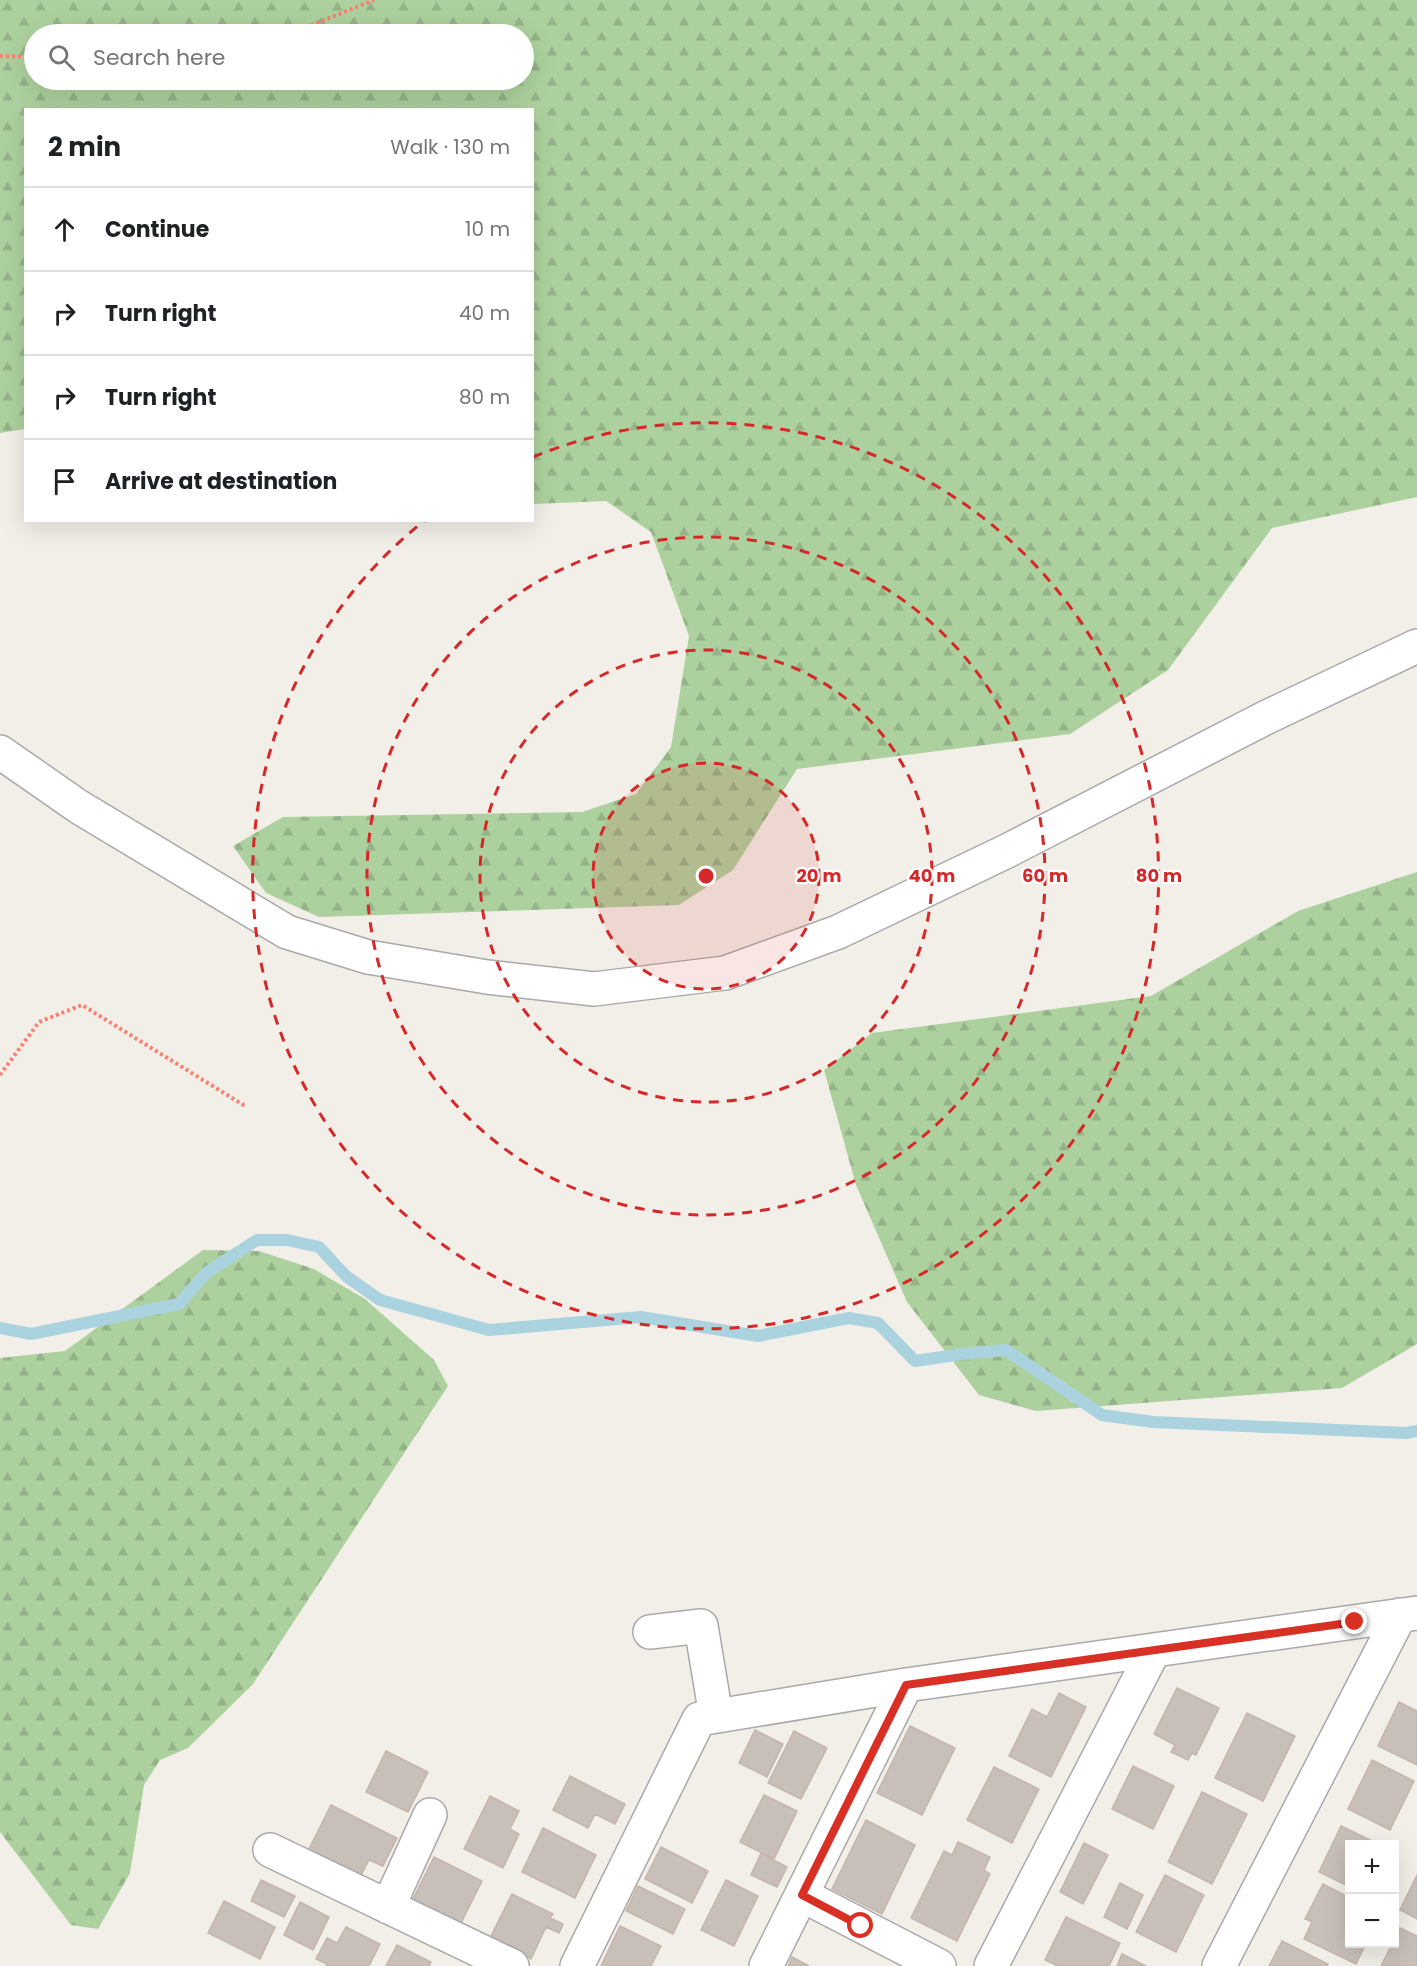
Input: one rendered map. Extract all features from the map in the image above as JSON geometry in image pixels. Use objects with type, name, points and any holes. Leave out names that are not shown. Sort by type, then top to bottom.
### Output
[{"type":"street","points":[[0,752],[79,807],[287,932],[368,957],[487,977],[594,989],[725,973],[838,933],[1007,851],[1267,717],[1417,646]]},
{"type":"street","points":[[577,1966],[699,1719],[906,1685],[1408,1614]]},
{"type":"street","points":[[1220,1966],[1408,1614]]},
{"type":"street","points":[[650,1632],[701,1626],[716,1716]]},
{"type":"street","points":[[990,1966],[1154,1650]]},
{"type":"street","points":[[766,1966],[906,1685]]},
{"type":"street","points":[[388,1907],[430,1815]]},
{"type":"street","points":[[270,1850],[512,1966]]},
{"type":"street","points":[[802,1895],[939,1966]]},
{"type":"path","points":[[314,24],[374,0]]},
{"type":"path","points":[[0,56],[24,57]]},
{"type":"path","points":[[0,1074],[39,1022],[82,1005],[245,1106]]},
{"type":"green space","points":[[0,0],[1417,0],[1417,497],[1272,528],[1168,670],[1070,734],[797,769],[733,870],[679,905],[319,917],[266,893],[233,846],[283,817],[582,812],[636,794],[671,747],[689,636],[651,532],[606,501],[534,504],[534,108],[24,108],[24,429],[0,433]]},
{"type":"green space","points":[[1417,872],[1417,1344],[1342,1388],[1036,1411],[979,1395],[907,1302],[856,1185],[824,1070],[872,1033],[1151,996],[1298,911]]},
{"type":"green space","points":[[203,1250],[259,1251],[314,1269],[365,1299],[434,1360],[448,1386],[253,1684],[188,1748],[160,1760],[144,1785],[130,1873],[98,1929],[71,1925],[0,1832],[0,1358],[65,1351]]},
{"type":"building","points":[[1177,1688],[1219,1708],[1196,1755],[1192,1753],[1188,1760],[1171,1752],[1175,1745],[1154,1734]]},
{"type":"building","points":[[1059,1693],[1086,1707],[1051,1777],[1009,1756],[1032,1709],[1047,1717]]},
{"type":"building","points":[[1399,1702],[1417,1711],[1417,1765],[1378,1746]]},
{"type":"building","points":[[1247,1713],[1295,1736],[1263,1801],[1215,1778]]},
{"type":"building","points":[[910,1726],[955,1748],[922,1815],[877,1793]]},
{"type":"building","points":[[755,1730],[783,1744],[767,1777],[739,1763]]},
{"type":"building","points":[[794,1731],[827,1748],[801,1799],[768,1783]]},
{"type":"building","points":[[386,1751],[428,1772],[408,1812],[366,1792]]},
{"type":"building","points":[[1372,1760],[1414,1781],[1390,1830],[1348,1809]]},
{"type":"building","points":[[1133,1766],[1174,1786],[1153,1829],[1112,1809]]},
{"type":"building","points":[[994,1767],[1039,1789],[1012,1843],[967,1820]]},
{"type":"building","points":[[570,1776],[625,1804],[615,1824],[595,1814],[588,1828],[553,1810]]},
{"type":"building","points":[[1202,1792],[1247,1814],[1212,1884],[1168,1862]]},
{"type":"building","points":[[764,1795],[797,1811],[774,1859],[740,1842]]},
{"type":"building","points":[[490,1796],[519,1811],[510,1829],[519,1834],[503,1868],[464,1849]]},
{"type":"building","points":[[331,1805],[397,1838],[383,1866],[369,1860],[359,1879],[307,1853]]},
{"type":"building","points":[[866,1820],[915,1845],[882,1914],[832,1889]]},
{"type":"building","points":[[1341,1826],[1370,1840],[1345,1840],[1345,1885],[1319,1872]]},
{"type":"building","points":[[543,1828],[596,1855],[575,1898],[522,1872]]},
{"type":"building","points":[[958,1842],[990,1857],[984,1870],[990,1874],[957,1941],[911,1918],[944,1851],[952,1855]]},
{"type":"building","points":[[1084,1843],[1108,1855],[1083,1904],[1060,1892]]},
{"type":"building","points":[[661,1847],[708,1871],[692,1903],[645,1879]]},
{"type":"building","points":[[761,1853],[787,1867],[777,1887],[751,1875]]},
{"type":"building","points":[[434,1857],[482,1881],[461,1923],[413,1899]]},
{"type":"building","points":[[1165,1875],[1204,1895],[1176,1952],[1136,1932]]},
{"type":"building","points":[[1417,1875],[1417,1919],[1400,1910]]},
{"type":"building","points":[[261,1880],[295,1896],[284,1917],[251,1901]]},
{"type":"building","points":[[726,1880],[758,1896],[734,1946],[701,1930]]},
{"type":"building","points":[[1120,1883],[1143,1895],[1127,1929],[1104,1917]]},
{"type":"building","points":[[1323,1884],[1345,1895],[1345,1948],[1364,1948],[1356,1964],[1304,1939],[1312,1922],[1305,1919]]},
{"type":"building","points":[[638,1886],[685,1909],[673,1934],[626,1911]]},
{"type":"building","points":[[512,1894],[553,1914],[550,1918],[563,1924],[559,1933],[546,1927],[531,1959],[490,1938]]},
{"type":"building","points":[[224,1901],[275,1927],[260,1959],[208,1933]]},
{"type":"building","points":[[300,1902],[329,1917],[313,1950],[284,1935]]},
{"type":"building","points":[[1066,1917],[1120,1943],[1109,1966],[1058,1966],[1045,1960]]},
{"type":"building","points":[[620,1926],[661,1946],[651,1966],[601,1966]]},
{"type":"building","points":[[346,1927],[380,1944],[369,1966],[326,1966],[327,1964],[316,1959],[327,1938],[337,1943]]},
{"type":"building","points":[[1400,1928],[1417,1936],[1417,1966],[1381,1966],[1390,1948],[1399,1948]]},
{"type":"building","points":[[1282,1941],[1328,1964],[1327,1966],[1269,1966]]},
{"type":"building","points":[[397,1945],[431,1962],[429,1966],[386,1966]]},
{"type":"building","points":[[1122,1954],[1146,1966],[1117,1966]]},
{"type":"building","points":[[792,1957],[809,1966],[788,1966]]},
{"type":"waterway","points":[[0,1328],[31,1334],[179,1304],[206,1273],[257,1240],[287,1240],[319,1247],[346,1276],[380,1300],[489,1330],[641,1317],[758,1336],[849,1318],[878,1323],[915,1361],[1006,1350],[1102,1415],[1153,1422],[1406,1433],[1417,1431]]},
{"type":"route","points":[[861,1926],[802,1895],[906,1685],[1355,1622]]}]
